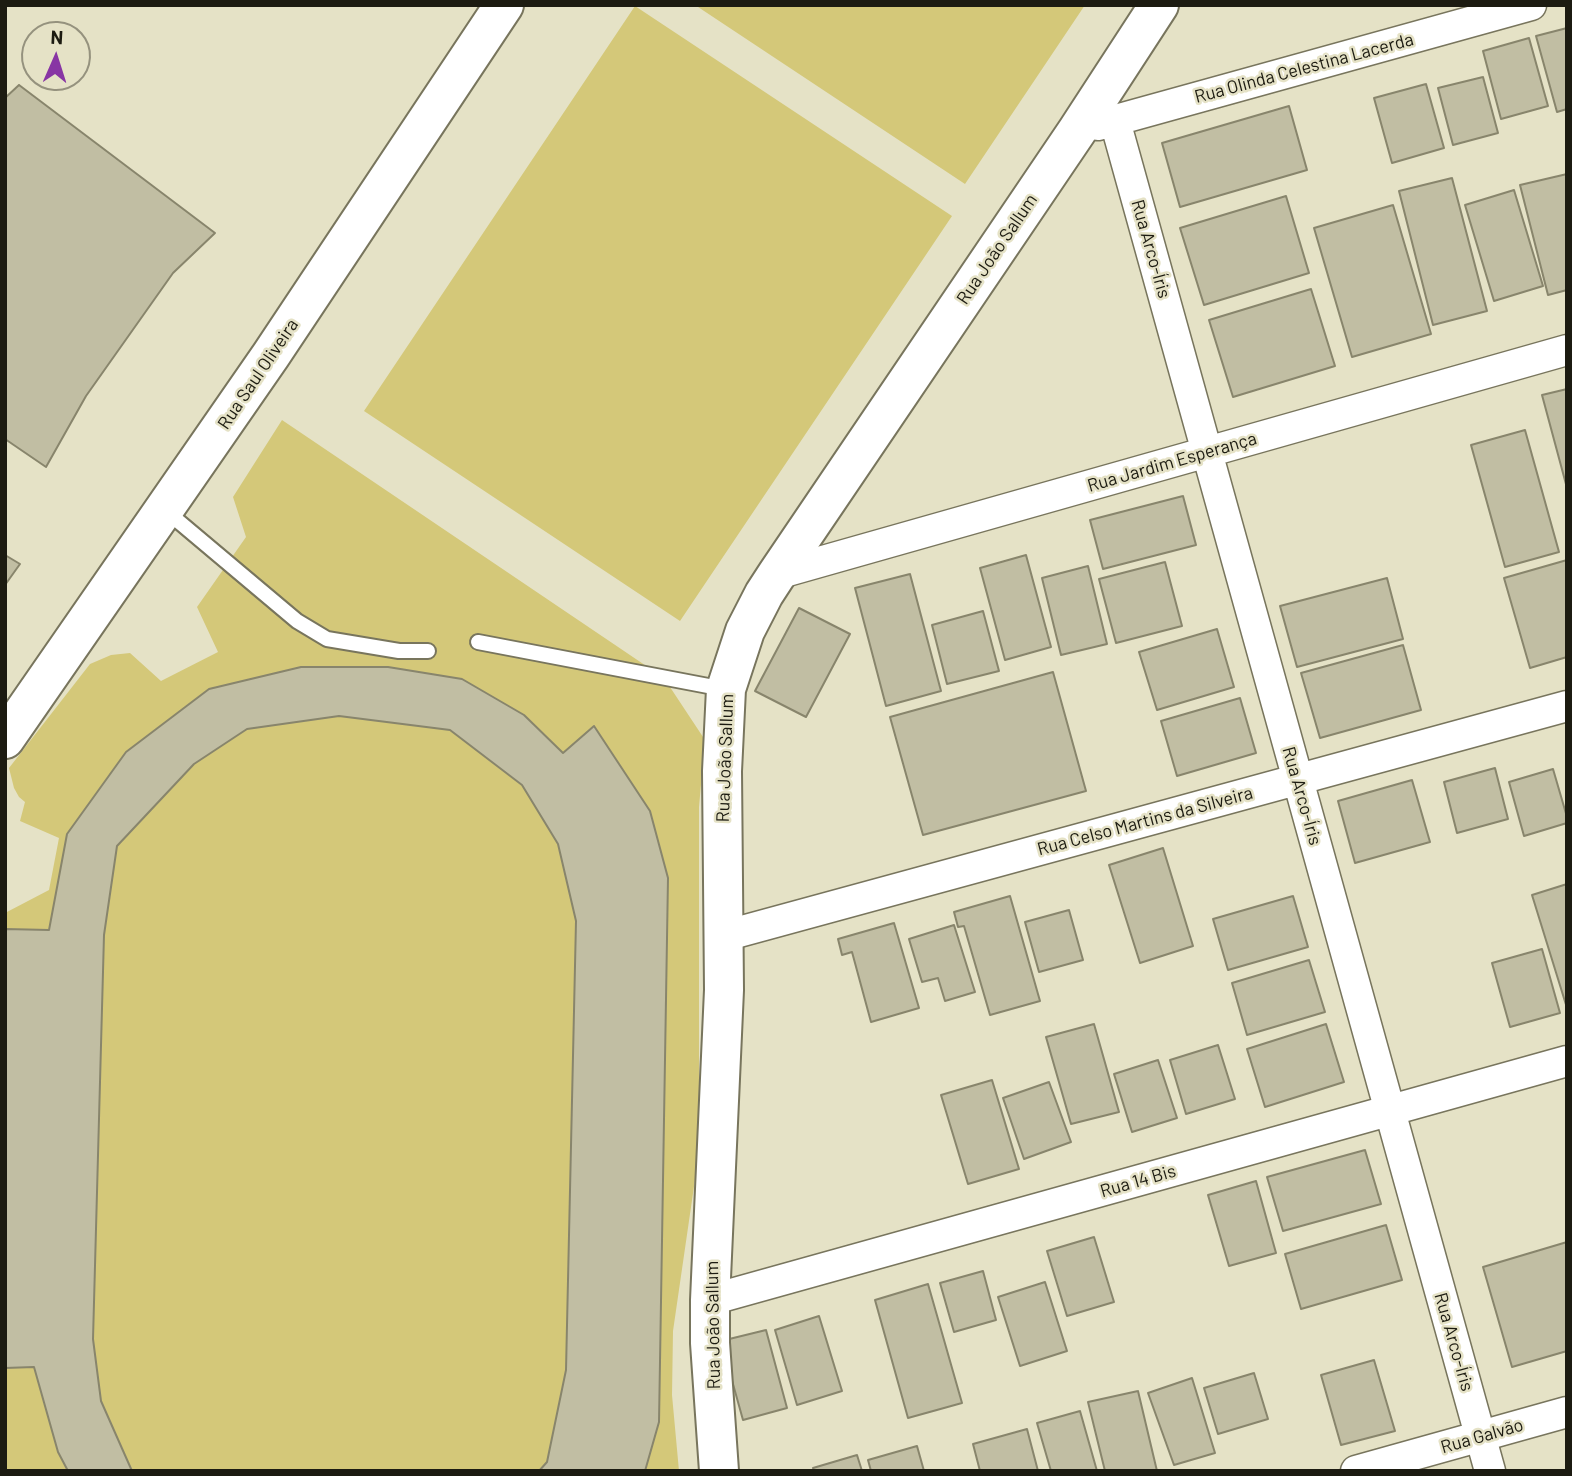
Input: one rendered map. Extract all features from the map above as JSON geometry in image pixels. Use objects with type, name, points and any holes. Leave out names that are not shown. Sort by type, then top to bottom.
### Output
[{"type":"street","name":"Rua Saul Oliveira","points":[[5,739],[271,355],[504,5]]},
{"type":"street","name":"Rua João Sallum","points":[[719,1471],[710,1343],[710,1300],[724,1003],[722,771],[726,689],[745,631],[764,594],[1159,5]]},
{"type":"street","name":"Rua Olinda Celestina Lacerda","points":[[1077,131],[1531,5]]},
{"type":"street","name":"Rua Arco-Íris","points":[[1115,121],[1490,1471]]},
{"type":"street","name":"Rua Jardim Esperança","points":[[777,574],[1567,350]]},
{"type":"street","name":"Rua Celso Martins da Silveira","points":[[724,936],[1567,706]]},
{"type":"street","name":"Rua 14 Bis","points":[[710,1300],[1567,1062]]},
{"type":"street","name":"Rua Galvão","points":[[1356,1471],[1567,1412]]},
{"type":"lane","points":[[165,510],[297,621],[327,639],[399,651],[428,651]]},
{"type":"lane","points":[[478,642],[726,689]]},
{"type":"shaded area","points":[[695,5],[1085,5],[965,184]]},
{"type":"shaded area","points":[[635,6],[952,216],[680,621],[364,411]]},
{"type":"shaded area","points":[[282,420],[664,678],[705,740],[699,807],[699,1152],[673,1331],[672,1395],[679,1471],[5,1471],[5,913],[49,890],[59,838],[20,821],[25,802],[14,788],[9,768],[90,664],[111,655],[130,653],[161,681],[218,652],[197,607],[246,537],[233,497]]},
{"type":"building","points":[[1567,28],[1567,109],[1557,112],[1536,36]]},
{"type":"building","points":[[1529,38],[1548,106],[1501,119],[1483,51]]},
{"type":"building","points":[[1483,77],[1498,133],[1453,145],[1438,88]]},
{"type":"building","points":[[1426,84],[1444,148],[1392,163],[1374,98]]},
{"type":"building","points":[[19,85],[21,91],[27,91],[215,233],[173,273],[86,396],[46,467],[5,439],[5,98]]},
{"type":"building","points":[[1289,106],[1307,170],[1180,207],[1162,143]]},
{"type":"building","points":[[1567,174],[1567,290],[1548,295],[1520,185]]},
{"type":"building","points":[[1452,178],[1487,311],[1433,325],[1399,191]]},
{"type":"building","points":[[1514,190],[1543,286],[1494,301],[1465,205]]},
{"type":"building","points":[[1286,196],[1309,273],[1204,305],[1180,228]]},
{"type":"building","points":[[1393,205],[1431,334],[1352,357],[1314,228]]},
{"type":"building","points":[[1311,289],[1335,366],[1233,397],[1209,320]]},
{"type":"building","points":[[1567,389],[1567,488],[1542,395]]},
{"type":"building","points":[[1525,430],[1559,552],[1505,567],[1471,445]]},
{"type":"building","points":[[1183,496],[1196,545],[1103,569],[1090,520]]},
{"type":"building","points":[[5,555],[20,564],[5,585]]},
{"type":"building","points":[[1026,555],[1051,647],[1005,660],[980,568]]},
{"type":"building","points":[[1567,560],[1567,657],[1530,668],[1504,578]]},
{"type":"building","points":[[1165,562],[1182,626],[1116,643],[1099,579]]},
{"type":"building","points":[[1088,566],[1107,644],[1061,655],[1042,578]]},
{"type":"building","points":[[910,574],[941,691],[886,706],[855,588]]},
{"type":"building","points":[[1387,578],[1403,639],[1297,667],[1280,606]]},
{"type":"building","points":[[799,608],[850,634],[806,717],[755,691]]},
{"type":"building","points":[[983,611],[999,671],[947,684],[932,625]]},
{"type":"building","points":[[1217,629],[1234,687],[1157,710],[1139,652]]},
{"type":"building","points":[[1403,645],[1421,710],[1320,738],[1301,673]]},
{"type":"building","points":[[301,667],[388,667],[462,679],[524,715],[563,753],[594,726],[650,811],[668,878],[659,1422],[645,1471],[539,1471],[547,1462],[566,1370],[576,921],[558,844],[522,785],[450,730],[339,716],[247,729],[194,764],[117,846],[104,935],[93,1339],[101,1401],[132,1471],[68,1471],[58,1452],[34,1367],[5,1368],[5,929],[49,930],[67,834],[126,752],[209,689]]},
{"type":"building","points":[[1053,672],[1086,791],[923,835],[890,717]]},
{"type":"building","points":[[1240,698],[1256,753],[1177,776],[1161,721]]},
{"type":"building","points":[[1495,768],[1508,819],[1457,833],[1444,782]]},
{"type":"building","points":[[1553,769],[1567,823],[1524,836],[1509,782]]},
{"type":"building","points":[[1412,780],[1430,842],[1355,863],[1338,801]]},
{"type":"building","points":[[1163,848],[1193,946],[1140,963],[1109,865]]},
{"type":"building","points":[[1567,884],[1567,1008],[1532,895]]},
{"type":"building","points":[[1010,896],[1040,1001],[990,1015],[964,926],[958,927],[954,912]]},
{"type":"building","points":[[1293,896],[1308,947],[1228,970],[1213,919]]},
{"type":"building","points":[[1069,910],[1083,960],[1039,972],[1025,922]]},
{"type":"building","points":[[894,923],[919,1008],[871,1022],[852,952],[842,955],[838,939]]},
{"type":"building","points":[[954,925],[975,992],[945,1001],[938,978],[922,982],[909,939]]},
{"type":"building","points":[[1542,949],[1560,1013],[1510,1027],[1492,963]]},
{"type":"building","points":[[1309,960],[1325,1012],[1247,1035],[1232,983]]},
{"type":"building","points":[[1094,1024],[1119,1112],[1071,1124],[1046,1037]]},
{"type":"building","points":[[1326,1024],[1344,1082],[1265,1107],[1247,1049]]},
{"type":"building","points":[[1218,1045],[1235,1099],[1186,1114],[1170,1060]]},
{"type":"building","points":[[1158,1060],[1177,1118],[1132,1132],[1114,1074]]},
{"type":"building","points":[[992,1080],[1019,1169],[968,1184],[941,1095]]},
{"type":"building","points":[[1049,1082],[1071,1142],[1024,1159],[1003,1098]]},
{"type":"building","points":[[1365,1150],[1381,1204],[1283,1231],[1267,1177]]},
{"type":"building","points":[[1256,1181],[1276,1253],[1229,1266],[1208,1195]]},
{"type":"building","points":[[1386,1225],[1402,1280],[1301,1309],[1285,1254]]},
{"type":"building","points":[[1094,1237],[1114,1302],[1067,1316],[1047,1251]]},
{"type":"building","points":[[1567,1242],[1567,1351],[1512,1367],[1483,1267]]},
{"type":"building","points":[[983,1271],[996,1320],[954,1332],[940,1283]]},
{"type":"building","points":[[1045,1282],[1067,1351],[1020,1366],[998,1297]]},
{"type":"building","points":[[928,1284],[962,1403],[908,1418],[875,1300]]},
{"type":"building","points":[[819,1316],[842,1391],[797,1405],[775,1330]]},
{"type":"building","points":[[766,1330],[787,1408],[743,1420],[721,1341]]},
{"type":"building","points":[[1374,1360],[1395,1431],[1341,1445],[1321,1375]]},
{"type":"building","points":[[1254,1373],[1268,1419],[1218,1434],[1204,1388]]},
{"type":"building","points":[[1192,1378],[1215,1453],[1174,1465],[1148,1393]]},
{"type":"building","points":[[1138,1391],[1157,1471],[1105,1471],[1088,1402]]},
{"type":"building","points":[[1080,1411],[1097,1471],[1051,1471],[1037,1423]]},
{"type":"building","points":[[1027,1429],[1038,1471],[980,1471],[973,1444]]},
{"type":"building","points":[[917,1446],[924,1471],[871,1471],[868,1460]]},
{"type":"building","points":[[857,1455],[862,1471],[814,1471],[813,1468]]}]
